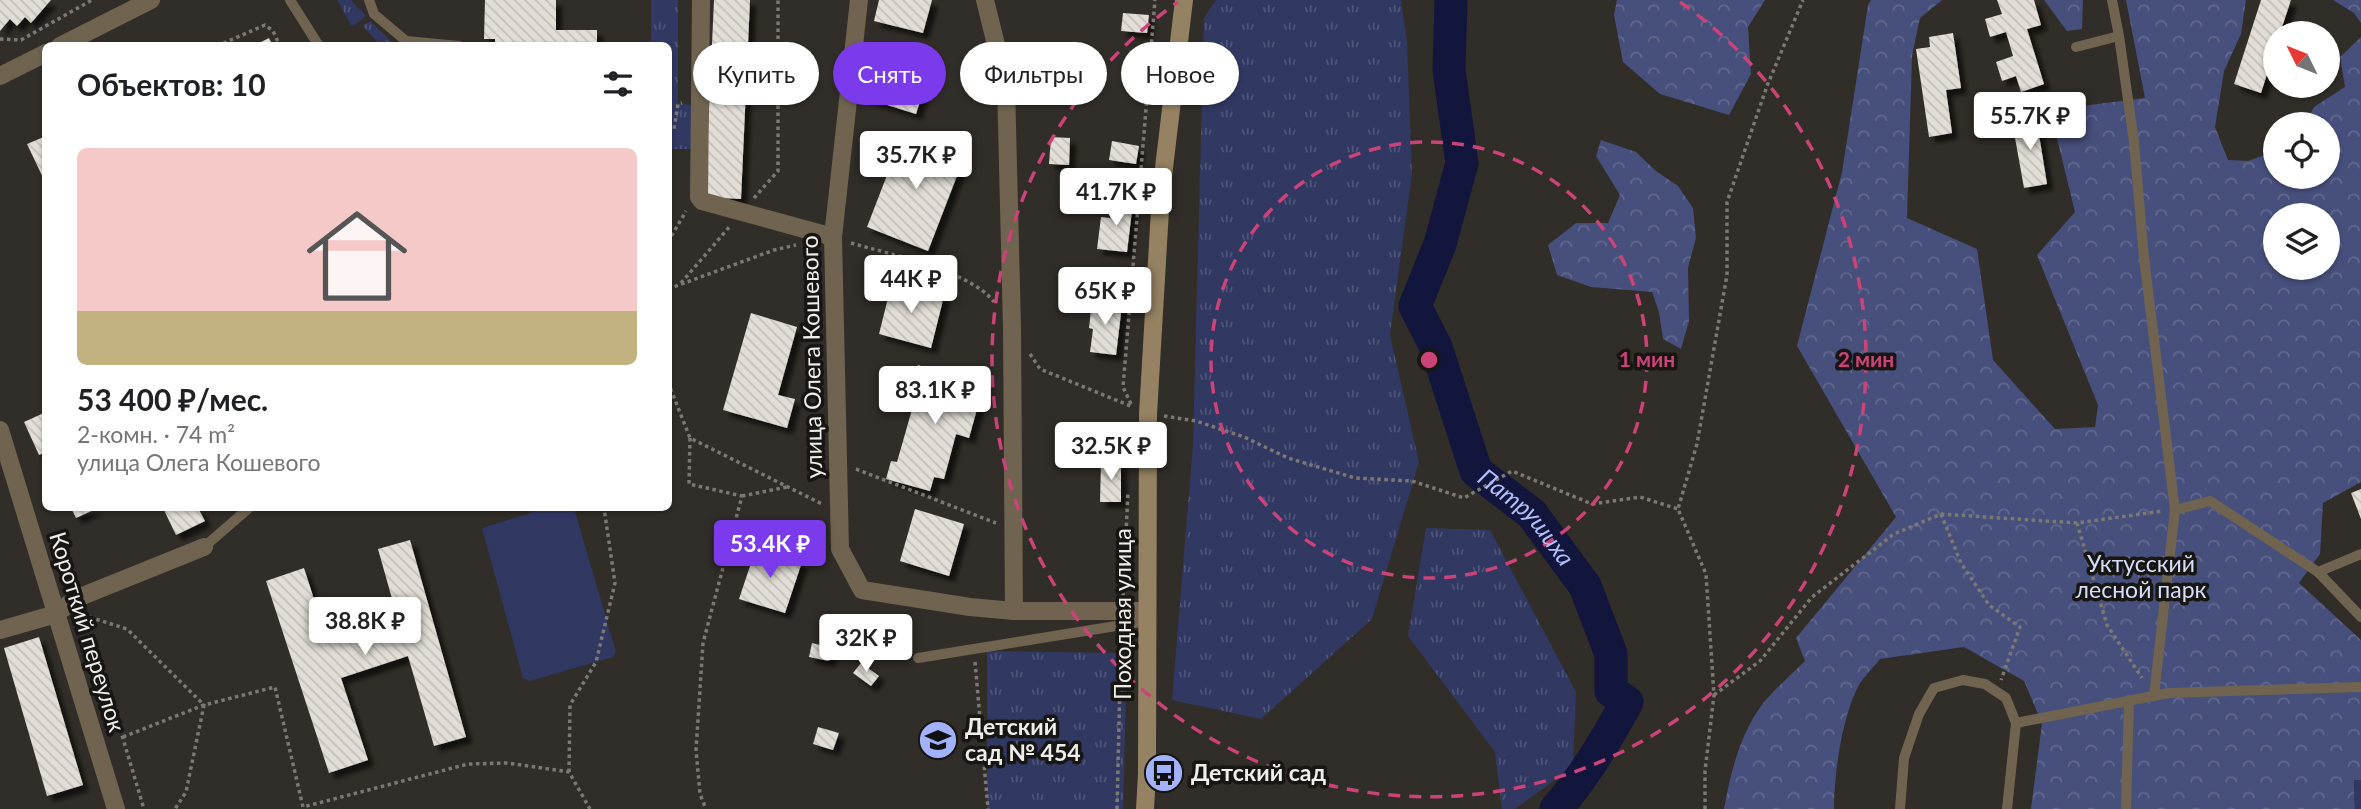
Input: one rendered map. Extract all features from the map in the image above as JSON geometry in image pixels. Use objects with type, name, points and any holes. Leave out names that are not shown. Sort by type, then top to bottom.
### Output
[{"type":"main road","name":"Походная улица","points":[[1145,809],[1148,414],[1161,193],[1184,0]]},
{"type":"street","points":[[68,42],[151,0]]},
{"type":"street","points":[[701,0],[698,192],[702,201],[833,237]]},
{"type":"street","name":"улица Олега Кошевого","points":[[859,0],[833,237],[839,549],[862,590],[970,607],[1147,616]]},
{"type":"street","points":[[985,0],[1006,85],[1013,327],[1014,611]]},
{"type":"street","points":[[0,76],[42,55]]},
{"type":"street","name":"Короткий переулок","points":[[0,430],[116,809]]},
{"type":"street","points":[[0,630],[56,614],[75,599],[204,547]]},
{"type":"lane","points":[[290,0],[314,42]]},
{"type":"lane","points":[[369,0],[374,14],[405,41],[416,42]]},
{"type":"lane","points":[[2112,0],[2134,142],[2144,258],[2175,510],[2154,695]]},
{"type":"lane","points":[[2076,47],[2119,36]]},
{"type":"lane","points":[[2175,510],[2210,501],[2318,572],[2361,617]]},
{"type":"lane","points":[[204,547],[240,512]]},
{"type":"lane","points":[[2318,572],[2361,554]]},
{"type":"lane","points":[[918,658],[1147,616]]},
{"type":"lane","points":[[1900,809],[1904,758],[1919,714],[1934,688],[1963,680],[1985,684],[2006,698],[2017,723],[2007,809]]},
{"type":"lane","points":[[2017,723],[2154,695],[2295,687],[2361,687]]},
{"type":"lane","points":[[2126,809],[2129,700]]},
{"type":"path","points":[[0,39],[21,40],[92,0]]},
{"type":"path","points":[[680,285],[778,171],[778,0]]},
{"type":"path","points":[[1705,809],[1705,771],[1714,695],[1706,574],[1678,509],[1697,444],[1727,275],[1727,202],[1767,86],[1803,0]]},
{"type":"path","points":[[226,42],[265,25],[273,31],[278,42]]},
{"type":"path","points":[[672,235],[682,217]]},
{"type":"path","points":[[833,237],[944,271],[986,291],[1040,369],[1148,414],[1196,421],[1244,437],[1288,458],[1355,478],[1412,481],[1464,498],[1512,471],[1592,503],[1640,497],[1678,509]]},
{"type":"path","points":[[672,288],[774,250],[798,245]]},
{"type":"path","points":[[672,392],[690,438],[689,484],[742,496],[787,487]]},
{"type":"path","points":[[690,438],[839,512]]},
{"type":"path","points":[[838,462],[1013,530]]},
{"type":"path","points":[[706,809],[700,794],[696,750],[703,643],[742,496]]},
{"type":"path","points":[[1714,695],[1760,661],[1812,597],[1894,534],[1941,514],[2077,523],[2175,510]]},
{"type":"path","points":[[590,809],[569,772],[570,705],[596,662],[615,583],[604,511]]},
{"type":"path","points":[[1941,514],[1961,564],[1989,606],[2020,627],[1997,692]]},
{"type":"path","points":[[2077,523],[2107,625],[2154,695]]},
{"type":"path","points":[[56,614],[86,615],[127,629],[204,705]]},
{"type":"path","points":[[86,615],[144,809]]},
{"type":"path","points":[[974,649],[988,809]]},
{"type":"path","points":[[122,737],[204,705],[275,687],[303,807],[468,764],[508,763],[569,772]]},
{"type":"path","points":[[175,809],[186,792],[204,705]]},
{"type":"green space","points":[[337,0],[351,0],[366,16],[354,26],[351,25]]},
{"type":"green space","points":[[651,0],[678,0],[678,103],[696,106],[694,149],[672,150],[672,42],[651,42]]},
{"type":"green space","points":[[1216,0],[1401,0],[1407,41],[1412,174],[1390,335],[1419,462],[1372,619],[1261,719],[1172,700],[1193,444],[1202,105],[1239,105],[1239,42],[1203,42],[1204,18]]},
{"type":"green space","points":[[1617,0],[1765,0],[1748,27],[1751,74],[1729,115],[1660,94],[1623,62],[1614,15]]},
{"type":"green space","name":"Уктусский лесной парк","points":[[1871,0],[1942,0],[1920,18],[1912,56],[1907,218],[1977,249],[1993,360],[2055,429],[2095,427],[2098,405],[2037,255],[2075,212],[2050,110],[2145,98],[2126,0],[2246,0],[2241,34],[2224,71],[2215,127],[2228,160],[2248,161],[2263,155],[2263,189],[2340,189],[2340,112],[2311,112],[2314,107],[2328,98],[2340,98],[2340,90],[2345,87],[2340,57],[2361,37],[2361,482],[2323,503],[2320,554],[2299,583],[2361,640],[2361,780],[2354,781],[2355,809],[2031,809],[2042,723],[2024,681],[1964,647],[1880,659],[1864,678],[1853,698],[1844,729],[1837,763],[1834,809],[1724,809],[1736,757],[1752,720],[1769,696],[1805,661],[1796,638],[1896,517],[1797,346],[1842,172],[1868,5]]},
{"type":"green space","points":[[2044,0],[2083,0],[2082,29],[2067,31]]},
{"type":"green space","points":[[2333,0],[2361,0],[2361,23],[2354,13]]},
{"type":"green space","points":[[370,21],[392,42],[377,42],[363,26]]},
{"type":"green space","points":[[1601,140],[1636,152],[1656,171],[1678,186],[1693,208],[1696,238],[1688,268],[1689,321],[1681,349],[1663,339],[1659,312],[1652,292],[1591,287],[1557,275],[1548,245],[1576,223],[1608,223],[1620,195],[1596,156]]},
{"type":"green space","points":[[536,511],[575,511],[616,652],[613,657],[530,681],[523,678],[482,528]]},
{"type":"green space","points":[[1426,528],[1490,530],[1576,692],[1573,767],[1515,809],[1502,809],[1495,752],[1408,636]]},
{"type":"green space","points":[[987,651],[1127,653],[1123,809],[987,809]]},
{"type":"green space","points":[[2354,780],[2361,780],[2361,809],[2355,809]]},
{"type":"building","points":[[0,0],[51,0],[31,23],[25,17],[17,26],[10,19],[0,31]]},
{"type":"building","points":[[485,0],[556,0],[556,30],[597,30],[597,42],[495,42],[495,39],[484,39]]},
{"type":"building","points":[[714,0],[750,0],[748,42],[712,42]]},
{"type":"building","points":[[879,0],[932,0],[923,33],[874,21]]},
{"type":"building","points":[[1997,0],[2034,0],[2041,25],[2027,29],[2044,84],[2021,92],[2016,76],[2002,81],[1996,62],[2013,56],[2006,32],[1990,37],[1985,19],[2002,14]]},
{"type":"building","points":[[2261,0],[2291,0],[2284,21],[2263,21],[2261,93],[2234,84]]},
{"type":"building","points":[[1123,13],[1149,15],[1147,33],[1121,31]]},
{"type":"building","points":[[1953,33],[1961,88],[1946,90],[1952,133],[1929,137],[1916,49],[1930,47],[1929,37]]},
{"type":"building","points":[[709,105],[745,105],[741,199],[705,197]]},
{"type":"building","points":[[887,105],[919,105],[916,114]]},
{"type":"building","points":[[2036,116],[2047,184],[2024,188],[2012,121]]},
{"type":"building","points":[[904,131],[965,155],[928,251],[867,227]]},
{"type":"building","points":[[1051,137],[1070,138],[1069,165],[1049,164]]},
{"type":"building","points":[[42,138],[42,176],[27,144]]},
{"type":"building","points":[[1112,141],[1139,146],[1136,164],[1109,160]]},
{"type":"building","points":[[1112,200],[1133,202],[1127,252],[1097,249],[1101,217],[1110,218]]},
{"type":"building","points":[[892,282],[944,296],[931,348],[879,334]]},
{"type":"building","points":[[1092,301],[1122,305],[1116,355],[1090,352]]},
{"type":"building","points":[[751,313],[797,327],[778,395],[795,399],[787,428],[723,410]]},
{"type":"building","points":[[918,365],[984,384],[969,438],[956,434],[944,479],[934,477],[930,491],[886,479],[891,461],[897,462],[915,399],[909,397]]},
{"type":"building","points":[[42,414],[42,454],[39,455],[24,422]]},
{"type":"building","points":[[1101,462],[1121,462],[1121,502],[1100,502]]},
{"type":"building","points":[[2361,489],[2361,519],[2351,493]]},
{"type":"building","points":[[915,509],[964,524],[949,576],[900,561]]},
{"type":"building","points":[[72,511],[91,511],[76,518]]},
{"type":"building","points":[[164,511],[200,511],[205,521],[176,535]]},
{"type":"building","points":[[410,540],[466,737],[434,746],[408,656],[341,678],[368,760],[329,773],[266,581],[304,568],[328,643],[398,620],[378,549]]},
{"type":"building","points":[[756,548],[802,562],[785,613],[739,599]]},
{"type":"building","points":[[39,637],[83,785],[47,796],[4,648]]},
{"type":"building","points":[[812,643],[832,648],[829,661],[809,657]]},
{"type":"building","points":[[861,663],[879,676],[871,686],[853,673]]},
{"type":"building","points":[[818,727],[839,733],[833,750],[813,744]]},
{"type":"waterway","name":"Патрушиха","points":[[1451,0],[1449,70],[1462,163],[1440,244],[1415,306],[1436,347],[1476,471],[1532,514],[1585,586],[1611,654],[1611,691],[1627,702],[1594,757],[1556,809]]},
{"type":"place","name":"Детский сад № 454","points":[[938,740]]},
{"type":"place","name":"Детский сад","points":[[1164,773]]}]
